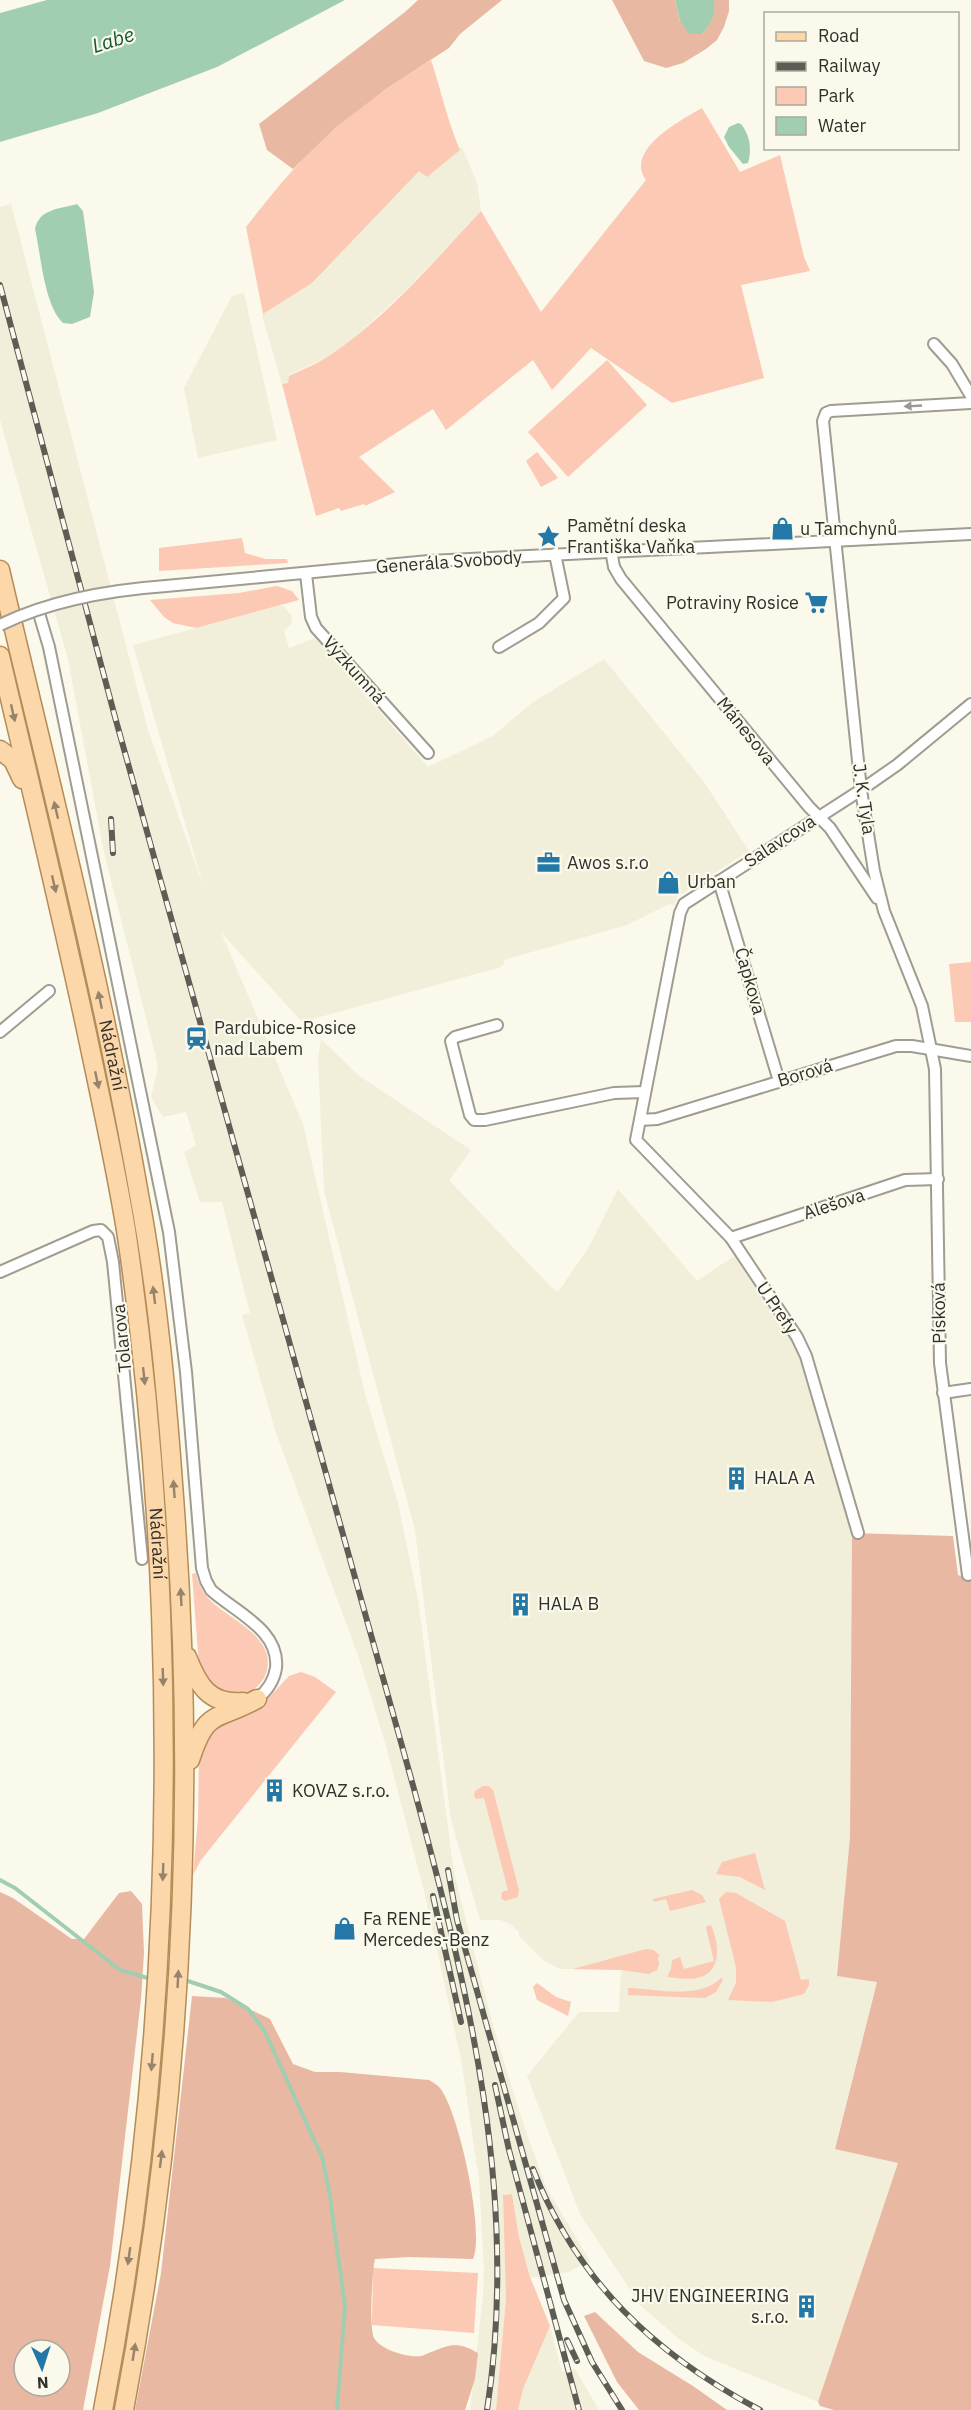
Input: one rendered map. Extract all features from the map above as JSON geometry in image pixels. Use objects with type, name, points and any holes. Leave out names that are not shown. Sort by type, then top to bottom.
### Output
[{"type":"main road","name":"Nádražní","points":[[0,570],[93,968],[141,1201],[165,1389],[178,1547],[183,1646],[184,1776],[177,2005],[154,2219],[124,2410]]},
{"type":"main road","name":"Nádražní","points":[[0,656],[100,1095],[126,1235],[141,1346],[152,1463],[161,1618],[165,1767],[160,1953],[157,2004],[134,2222],[103,2410]]},
{"type":"main road","points":[[0,750],[13,760],[36,807]]},
{"type":"main road","points":[[183,1646],[196,1678],[210,1695],[230,1702],[257,1699]]},
{"type":"main road","points":[[184,1776],[198,1735],[205,1725],[216,1716],[257,1699]]},
{"type":"street","points":[[934,344],[952,364],[971,396]]},
{"type":"street","name":"J. K. Tyla","points":[[931,1050],[922,1006],[884,911],[874,871],[861,790],[823,421],[826,412],[971,403]]},
{"type":"street","name":"Generála Svobody","points":[[0,625],[38,610],[110,592],[396,564],[611,550],[971,534]]},
{"type":"street","name":"Mánesova","points":[[611,550],[614,567],[621,579],[836,837],[884,911]]},
{"type":"street","points":[[499,647],[539,623],[562,601],[564,594],[555,554]]},
{"type":"street","name":"Výzkumná","points":[[306,574],[311,617],[316,628],[428,753]]},
{"type":"street","points":[[38,610],[49,647],[169,1232],[186,1372],[202,1568],[211,1590],[261,1630],[272,1644],[276,1656],[275,1674],[266,1691],[257,1699]]},
{"type":"street","name":"Salavcova","points":[[640,1120],[680,913],[688,900],[861,790],[897,765],[971,704]]},
{"type":"street","name":"Čapkova","points":[[719,881],[779,1081]]},
{"type":"street","points":[[0,1032],[49,991]]},
{"type":"street","points":[[497,1025],[455,1037],[451,1041],[470,1115],[474,1120],[485,1120],[614,1092],[645,1092]]},
{"type":"street","name":"Borová","points":[[640,1120],[657,1119],[896,1046],[971,1056]]},
{"type":"street","name":"Písková","points":[[931,1050],[936,1081],[939,1349],[968,1575]]},
{"type":"street","name":"U Prefy","points":[[640,1120],[636,1140],[638,1143],[731,1238],[802,1346],[858,1533]]},
{"type":"street","name":"Alešova","points":[[731,1238],[905,1180],[938,1179]]},
{"type":"street","name":"Tolarova","points":[[0,1272],[93,1231],[104,1230],[108,1237],[123,1344],[142,1559]]},
{"type":"street","points":[[943,1393],[971,1389]]},
{"type":"shaded area","points":[[418,0],[502,0],[460,34],[449,48],[386,89],[336,127],[293,169],[267,150],[259,124]]},
{"type":"shaded area","points":[[612,0],[675,0],[680,21],[702,34],[712,18],[714,0],[729,0],[729,11],[717,40],[683,63],[666,68],[644,61]]},
{"type":"shaded area","points":[[462,147],[477,183],[481,211],[409,287],[354,338],[325,358],[289,375],[288,383],[282,384],[262,315],[312,283],[419,170],[426,177]]},
{"type":"shaded area","points":[[11,204],[148,730],[204,888],[133,645],[278,606],[283,606],[291,615],[292,623],[284,631],[289,648],[315,638],[428,767],[493,736],[533,702],[604,659],[704,782],[749,851],[678,896],[674,905],[669,904],[627,925],[504,960],[501,967],[302,1022],[221,932],[303,1124],[365,1394],[398,1503],[418,1600],[454,1873],[492,2022],[521,2117],[546,2187],[590,2261],[568,2272],[530,2278],[519,2237],[512,2194],[503,2195],[506,2299],[496,2410],[470,2410],[484,2271],[479,2180],[461,2059],[424,1891],[386,1746],[359,1658],[275,1430],[242,1315],[250,1313],[222,1202],[200,1202],[184,1152],[196,1145],[186,1112],[163,1117],[151,1097],[158,1068],[156,1057],[104,853],[68,659],[0,420],[0,207]]},
{"type":"shaded area","points":[[244,293],[277,440],[198,458],[184,388],[232,296]]},
{"type":"shaded area","points":[[321,1039],[358,1075],[471,1150],[449,1180],[558,1292],[589,1247],[618,1189],[697,1281],[737,1254],[796,1344],[852,1533],[850,1837],[837,1976],[877,1981],[835,2148],[898,2163],[818,2402],[704,2356],[678,2338],[640,2305],[580,2214],[527,2076],[579,2012],[619,2012],[621,1970],[560,1969],[544,1961],[510,1924],[500,1920],[480,1920],[451,1820],[415,1530],[324,1191],[318,1058]]},
{"type":"shaded area","points":[[852,1533],[953,1536],[958,1575],[971,1579],[971,2410],[834,2410],[820,2406],[818,2402],[898,2163],[835,2149],[877,1982],[837,1976],[850,1837]]},
{"type":"shaded area","points":[[131,1891],[142,1904],[144,1953],[141,1999],[110,2266],[83,2410],[0,2410],[0,1892],[13,1898],[72,1939],[84,1939],[119,1893]]},
{"type":"shaded area","points":[[192,1996],[226,1998],[270,2019],[293,2064],[315,2072],[429,2080],[440,2088],[455,2121],[468,2172],[476,2224],[473,2259],[409,2257],[375,2259],[372,2287],[372,2332],[374,2338],[382,2346],[402,2354],[421,2356],[456,2345],[478,2353],[475,2379],[465,2410],[135,2410],[161,2273]]},
{"type":"shaded area","points":[[595,2312],[638,2352],[727,2410],[639,2410],[617,2382],[584,2316]]},
{"type":"shaded area","points":[[550,2326],[562,2372],[575,2369],[599,2410],[518,2410],[523,2389]]},
{"type":"green space","points":[[431,60],[460,150],[427,177],[419,171],[312,283],[263,314],[246,227],[288,175],[336,127],[370,100]]},
{"type":"green space","points":[[702,108],[740,172],[780,155],[804,257],[810,271],[741,285],[764,378],[672,403],[591,348],[552,390],[533,360],[446,430],[433,409],[359,457],[395,492],[365,506],[364,504],[341,511],[339,508],[316,516],[282,384],[288,383],[289,376],[327,357],[349,342],[389,308],[481,211],[541,312],[646,180],[641,169],[643,158],[649,147],[669,128]]},
{"type":"green space","points":[[607,360],[647,405],[568,477],[528,432]]},
{"type":"green space","points":[[537,452],[558,478],[541,487],[526,461]]},
{"type":"green space","points":[[242,538],[245,553],[266,559],[287,559],[288,563],[159,571],[159,548]]},
{"type":"green space","points":[[277,586],[292,591],[299,600],[196,628],[173,623],[164,617],[150,600],[239,593]]},
{"type":"green space","points":[[971,962],[971,1022],[955,1022],[949,964]]},
{"type":"green space","points":[[196,1573],[209,1599],[252,1632],[266,1652],[268,1663],[265,1676],[257,1687],[248,1693],[229,1694],[206,1683],[199,1666],[192,1574]]},
{"type":"green space","points":[[301,1672],[315,1677],[336,1692],[201,1860],[193,1875],[198,1818],[199,1757],[208,1728],[263,1704],[289,1676]]},
{"type":"green space","points":[[488,1786],[493,1790],[519,1890],[518,1897],[505,1901],[501,1898],[502,1892],[508,1890],[484,1798],[476,1799],[474,1796],[475,1791]]},
{"type":"green space","points":[[755,1853],[765,1890],[740,1877],[716,1874],[722,1862]]},
{"type":"green space","points":[[692,1890],[702,1895],[706,1902],[670,1911],[666,1899],[654,1902],[653,1899]]},
{"type":"green space","points":[[726,1892],[736,1893],[785,1921],[801,1980],[809,1979],[809,1985],[804,1994],[772,2002],[728,2000],[736,1983],[736,1967],[719,1899]]},
{"type":"green space","points":[[711,1925],[716,1940],[717,1956],[711,1970],[694,1979],[667,1977],[672,1960],[680,1957],[684,1969],[714,1961],[706,1928]]},
{"type":"green space","points":[[646,1949],[654,1950],[660,1956],[657,1970],[649,1974],[621,1970],[573,1969]]},
{"type":"green space","points":[[721,1978],[723,1980],[716,1992],[705,1998],[628,1995],[628,1988],[677,1992],[701,1989]]},
{"type":"green space","points":[[537,1983],[556,1997],[571,2002],[568,2016],[537,2000],[533,1987]]},
{"type":"green space","points":[[512,2194],[519,2237],[530,2277],[550,2326],[523,2389],[518,2410],[496,2410],[506,2299],[503,2195]]},
{"type":"green space","points":[[373,2268],[478,2273],[474,2333],[372,2325]]},
{"type":"water","name":"Labe","points":[[47,0],[345,0],[217,67],[98,113],[0,142],[0,13]]},
{"type":"water","points":[[675,0],[714,0],[712,19],[702,34],[689,34],[680,21]]},
{"type":"water","points":[[738,123],[744,128],[749,142],[748,163],[743,164],[724,137],[729,127]]},
{"type":"water","points":[[77,204],[83,211],[94,292],[90,317],[72,324],[63,323],[51,304],[35,229],[37,222],[45,214]]},
{"type":"waterway","points":[[0,1880],[15,1888],[120,1970],[151,1979]]},
{"type":"waterway","points":[[182,1979],[221,1992],[248,2009],[264,2030],[322,2157],[329,2190],[345,2306],[337,2410]]},
{"type":"railway","points":[[0,285],[115,717],[414,1789],[453,1942],[484,2096],[493,2174],[497,2252],[496,2331],[487,2410]]},
{"type":"railway","points":[[111,819],[113,853]]},
{"type":"railway","points":[[448,1870],[457,1920],[564,2300],[592,2362],[622,2410]]},
{"type":"railway","points":[[433,1896],[461,2022]]},
{"type":"railway","points":[[495,2085],[509,2150],[579,2410]]},
{"type":"railway","points":[[533,2169],[551,2209],[572,2246],[596,2280],[623,2310],[653,2339],[686,2364],[760,2410]]},
{"type":"railway","points":[[567,2340],[577,2361]]},
{"type":"place","name":"u Tamchynů","points":[[782,529]]},
{"type":"place","name":"Pamětní deska Františka Vaňka","points":[[549,536]]},
{"type":"place","name":"Potraviny Rosice","points":[[817,603]]},
{"type":"place","name":"Awos s.r.o","points":[[549,863]]},
{"type":"place","name":"Urban","points":[[669,882]]},
{"type":"place","name":"Pardubice-Rosice nad Labem","points":[[196,1038]]},
{"type":"place","name":"HALA A","points":[[736,1478]]},
{"type":"place","name":"HALA B","points":[[520,1604]]},
{"type":"place","name":"KOVAZ s.r.o.","points":[[274,1791]]},
{"type":"place","name":"Fa RENE - Mercedes-Benz","points":[[345,1929]]},
{"type":"place","name":"JHV ENGINEERING s.r.o.","points":[[807,2306]]}]
